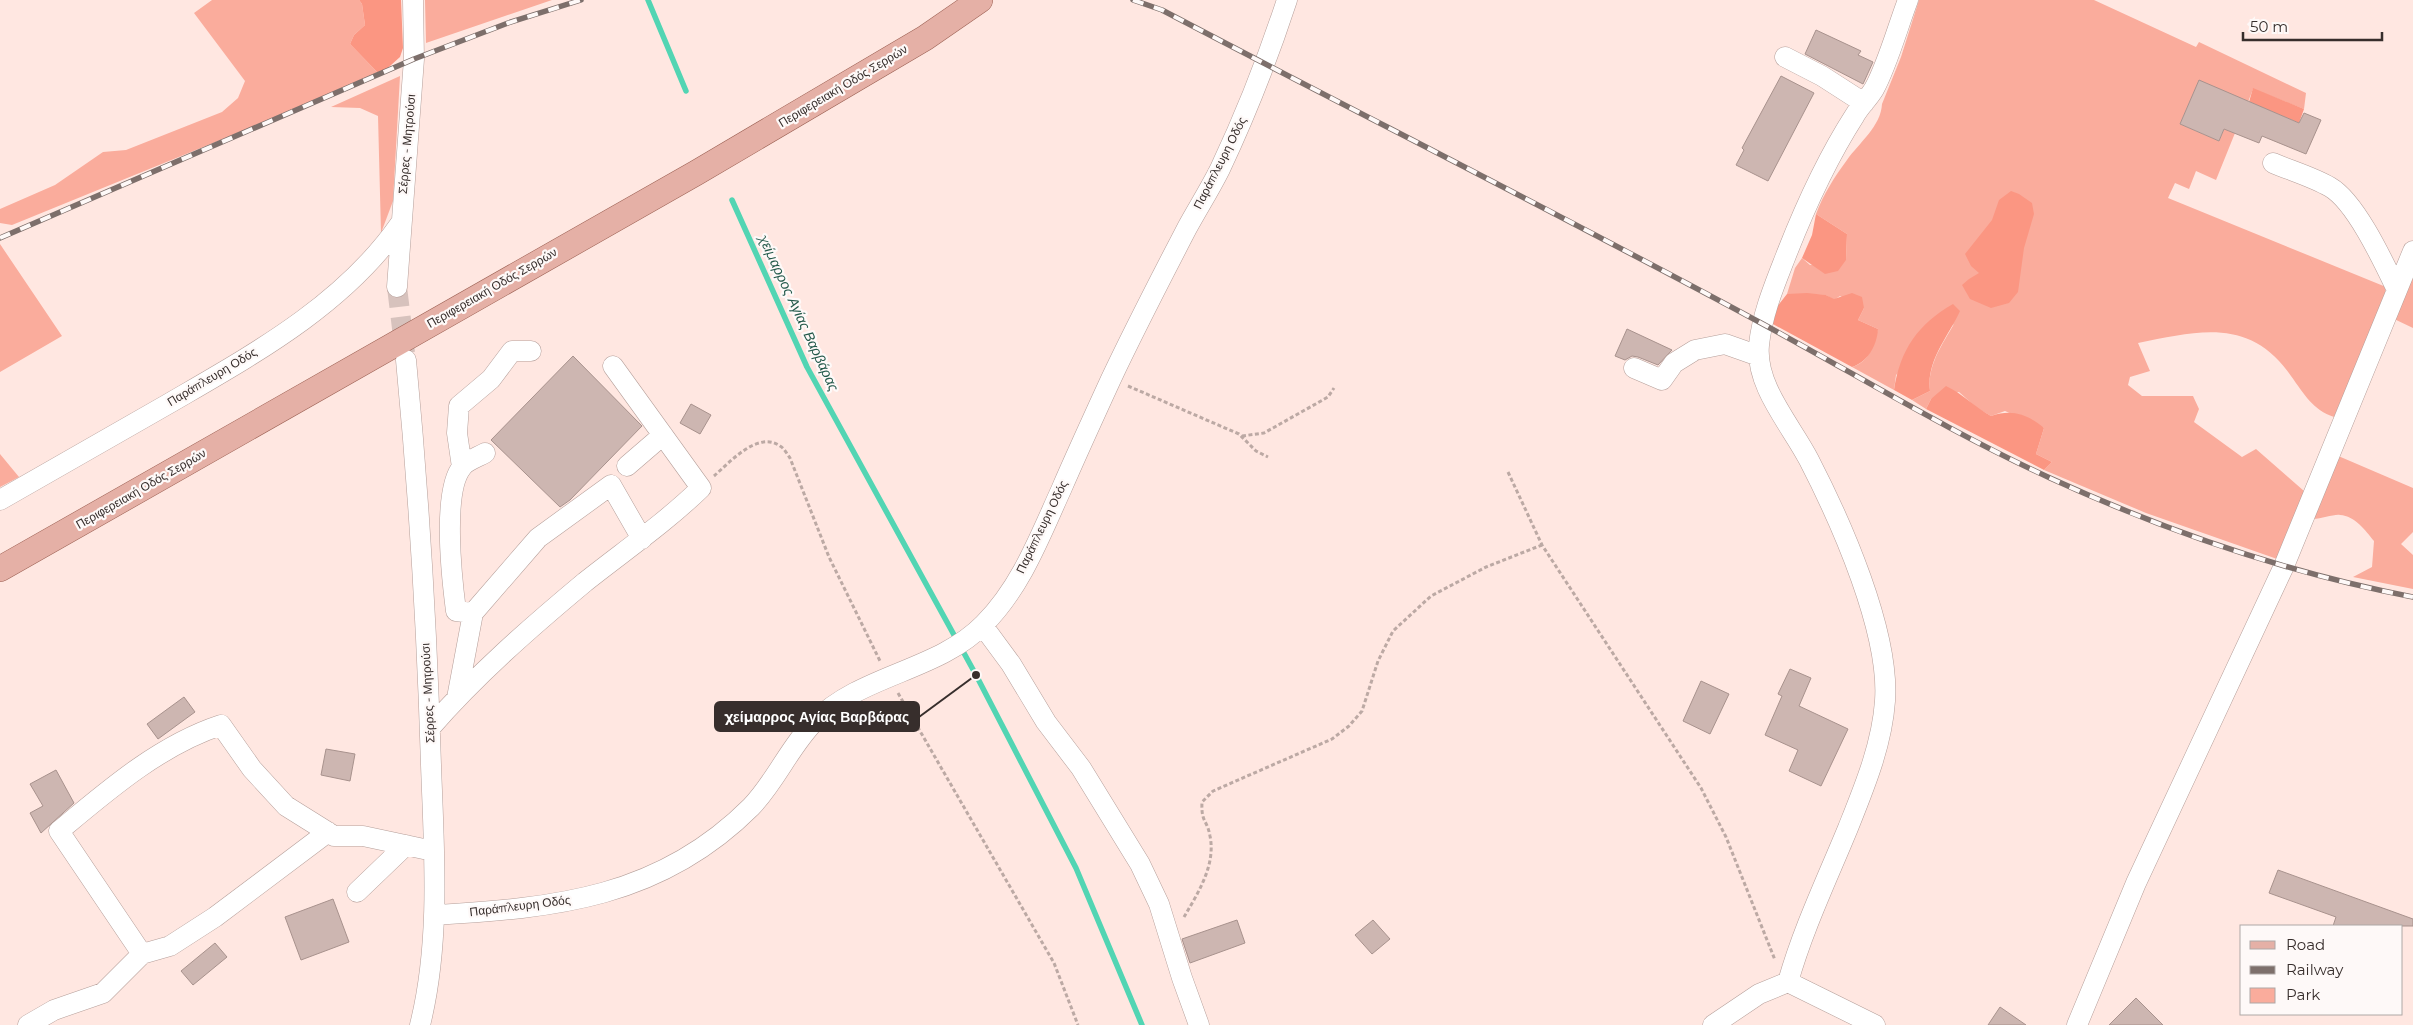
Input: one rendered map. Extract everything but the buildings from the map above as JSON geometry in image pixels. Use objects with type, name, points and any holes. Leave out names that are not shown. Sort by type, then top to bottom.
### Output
[{"type":"main road","name":"Περιφερειακή Οδός Σερρών","points":[[0,569],[696,173],[924,38],[980,0]]},
{"type":"street","name":"Σέρρες - Μητρούσι","points":[[397,287],[400,224],[414,59],[413,0]]},
{"type":"street","name":"Παράπλευρη Οδός","points":[[434,915],[500,911],[559,904],[609,892],[651,878],[694,852],[729,827],[754,804],[816,720],[839,702],[889,677],[922,664],[976,631],[1013,586],[1032,554],[1112,378],[1237,132],[1266,65],[1287,0]]},
{"type":"street","points":[[1788,982],[1803,937],[1862,794],[1876,752],[1885,701],[1877,625],[1838,519],[1809,459],[1772,396],[1760,366],[1762,323],[1806,203],[1874,89],[1908,0]]},
{"type":"street","points":[[1785,57],[1822,76],[1864,103]]},
{"type":"street","points":[[2273,164],[2332,188],[2354,212],[2378,250],[2397,290]]},
{"type":"street","name":"Παράπλευρη Οδός","points":[[0,500],[213,378],[284,332],[335,296],[385,245],[400,224]]},
{"type":"street","points":[[2077,1025],[2136,883],[2284,566],[2413,251]]},
{"type":"street","points":[[1634,368],[1662,380],[1674,363],[1695,350],[1724,344],[1759,356]]},
{"type":"street","points":[[473,613],[456,611],[450,564],[453,487],[462,466],[457,433],[459,406],[491,379],[512,351],[531,351]]},
{"type":"street","name":"Σέρρες - Μητρούσι","points":[[406,360],[416,460],[430,728],[434,851],[434,915],[425,1002],[420,1025]]},
{"type":"street","points":[[430,728],[457,698],[585,582],[673,515],[700,488],[613,366]]},
{"type":"street","points":[[627,466],[663,435]]},
{"type":"street","points":[[462,466],[485,453]]},
{"type":"street","points":[[457,698],[473,613],[538,538],[611,485],[642,539]]},
{"type":"street","points":[[976,631],[1011,664],[1046,722],[1081,768],[1140,864],[1159,904],[1199,1025]]},
{"type":"street","points":[[142,954],[58,831],[138,768],[193,734],[221,725],[252,769],[286,806],[334,836],[363,836],[434,851]]},
{"type":"street","points":[[28,1025],[54,1010],[103,993],[142,954],[170,946],[215,917],[328,832]]},
{"type":"street","points":[[357,892],[406,845]]},
{"type":"street","points":[[1713,1025],[1759,994],[1788,982],[1875,1025]]},
{"type":"path","points":[[1112,378],[1241,436],[1256,451],[1268,457]]},
{"type":"path","points":[[1241,436],[1264,433],[1328,397],[1334,388]]},
{"type":"path","points":[[700,488],[750,447],[764,442],[780,446],[790,458],[829,557],[889,677],[1054,963],[1078,1025]]},
{"type":"path","points":[[1508,472],[1542,545],[1701,788],[1726,837],[1775,959],[1788,982]]},
{"type":"path","points":[[1170,939],[1206,876],[1211,852],[1210,834],[1201,817],[1202,802],[1213,791],[1332,739],[1349,726],[1362,711],[1378,661],[1392,631],[1431,596],[1493,564],[1542,545]]},
{"type":"green space","points":[[212,0],[359,0],[362,4],[365,25],[354,35],[350,44],[380,75],[12,225],[0,223],[0,209],[55,185],[103,152],[126,150],[222,112],[238,98],[245,81],[194,13]]},
{"type":"green space","points":[[425,0],[552,0],[426,43]]},
{"type":"green space","points":[[1919,0],[2094,0],[2196,47],[2199,42],[2306,93],[2304,109],[2253,89],[2248,102],[2199,81],[2180,124],[2219,141],[2224,129],[2235,133],[2216,180],[2196,171],[2189,189],[2175,183],[2168,198],[2386,287],[2384,300],[2334,417],[2315,406],[2275,357],[2258,344],[2241,336],[2222,333],[2182,335],[2138,343],[2150,371],[2130,377],[2128,385],[2142,396],[2193,396],[2199,409],[2194,422],[2242,457],[2256,449],[2304,491],[2280,560],[2146,513],[2044,470],[2052,462],[2036,454],[2044,428],[2005,411],[1991,416],[1977,408],[1959,392],[1931,399],[1926,409],[1912,400],[1930,391],[1933,364],[1954,324],[1896,375],[1894,390],[1852,367],[1858,365],[1867,357],[1878,329],[1858,320],[1864,308],[1840,296],[1834,300],[1826,295],[1787,294],[1795,268],[1802,258],[1810,265],[1846,260],[1847,234],[1816,214],[1838,173],[1878,120]]},
{"type":"green space","points":[[400,76],[393,201],[381,233],[378,116],[360,108],[331,107]]},
{"type":"green space","points":[[0,244],[62,336],[0,372]]},
{"type":"green space","points":[[2413,268],[2413,328],[2392,318]]},
{"type":"green space","points":[[0,454],[19,477],[0,487]]},
{"type":"green space","points":[[2336,455],[2413,488],[2413,532],[2401,544],[2413,555],[2413,589],[2353,577],[2372,567],[2374,541],[2359,524],[2345,516],[2337,515],[2313,519]]},
{"type":"shaded area","points":[[359,0],[401,0],[403,48],[400,57],[380,75],[350,44],[354,35],[365,25],[362,4]]},
{"type":"shaded area","points":[[2253,88],[2304,109],[2299,123],[2249,102]]},
{"type":"shaded area","points":[[2011,191],[2032,203],[2034,214],[2024,248],[2018,292],[2009,303],[1991,308],[1970,299],[1962,285],[1979,273],[1971,266],[1965,254],[1992,220],[1999,200]]},
{"type":"shaded area","points":[[1816,214],[1847,234],[1846,260],[1838,271],[1825,274],[1802,258],[1812,235]]},
{"type":"shaded area","points":[[1807,293],[1826,295],[1834,299],[1852,293],[1862,297],[1864,308],[1858,320],[1878,329],[1874,347],[1858,365],[1852,367],[1771,323],[1773,312],[1787,294]]},
{"type":"shaded area","points":[[1953,304],[1960,311],[1935,359],[1931,370],[1930,391],[1912,400],[1894,390],[1906,350],[1930,320]]},
{"type":"shaded area","points":[[1946,386],[1991,416],[2013,413],[2025,416],[2038,423],[2044,428],[2036,454],[2052,462],[2044,470],[1926,409],[1931,399]]},
{"type":"waterway","name":"χείμαρρος Αγίας Βαρβάρας","points":[[648,0],[686,91]]},
{"type":"waterway","name":"χείμαρρος Αγίας Βαρβάρας","points":[[732,200],[807,367],[976,675],[1076,868],[1142,1025]]},
{"type":"tunnel","points":[[397,287],[405,353]]},
{"type":"railway","points":[[0,238],[414,59],[508,23],[581,0]]},
{"type":"railway","points":[[1133,0],[1162,10],[1687,283],[1976,442],[2050,478],[2138,516],[2273,563],[2319,576],[2413,597]]},
{"type":"place","name":"χείμαρρος Αγίας Βαρβάρας","points":[[976,675]]}]
